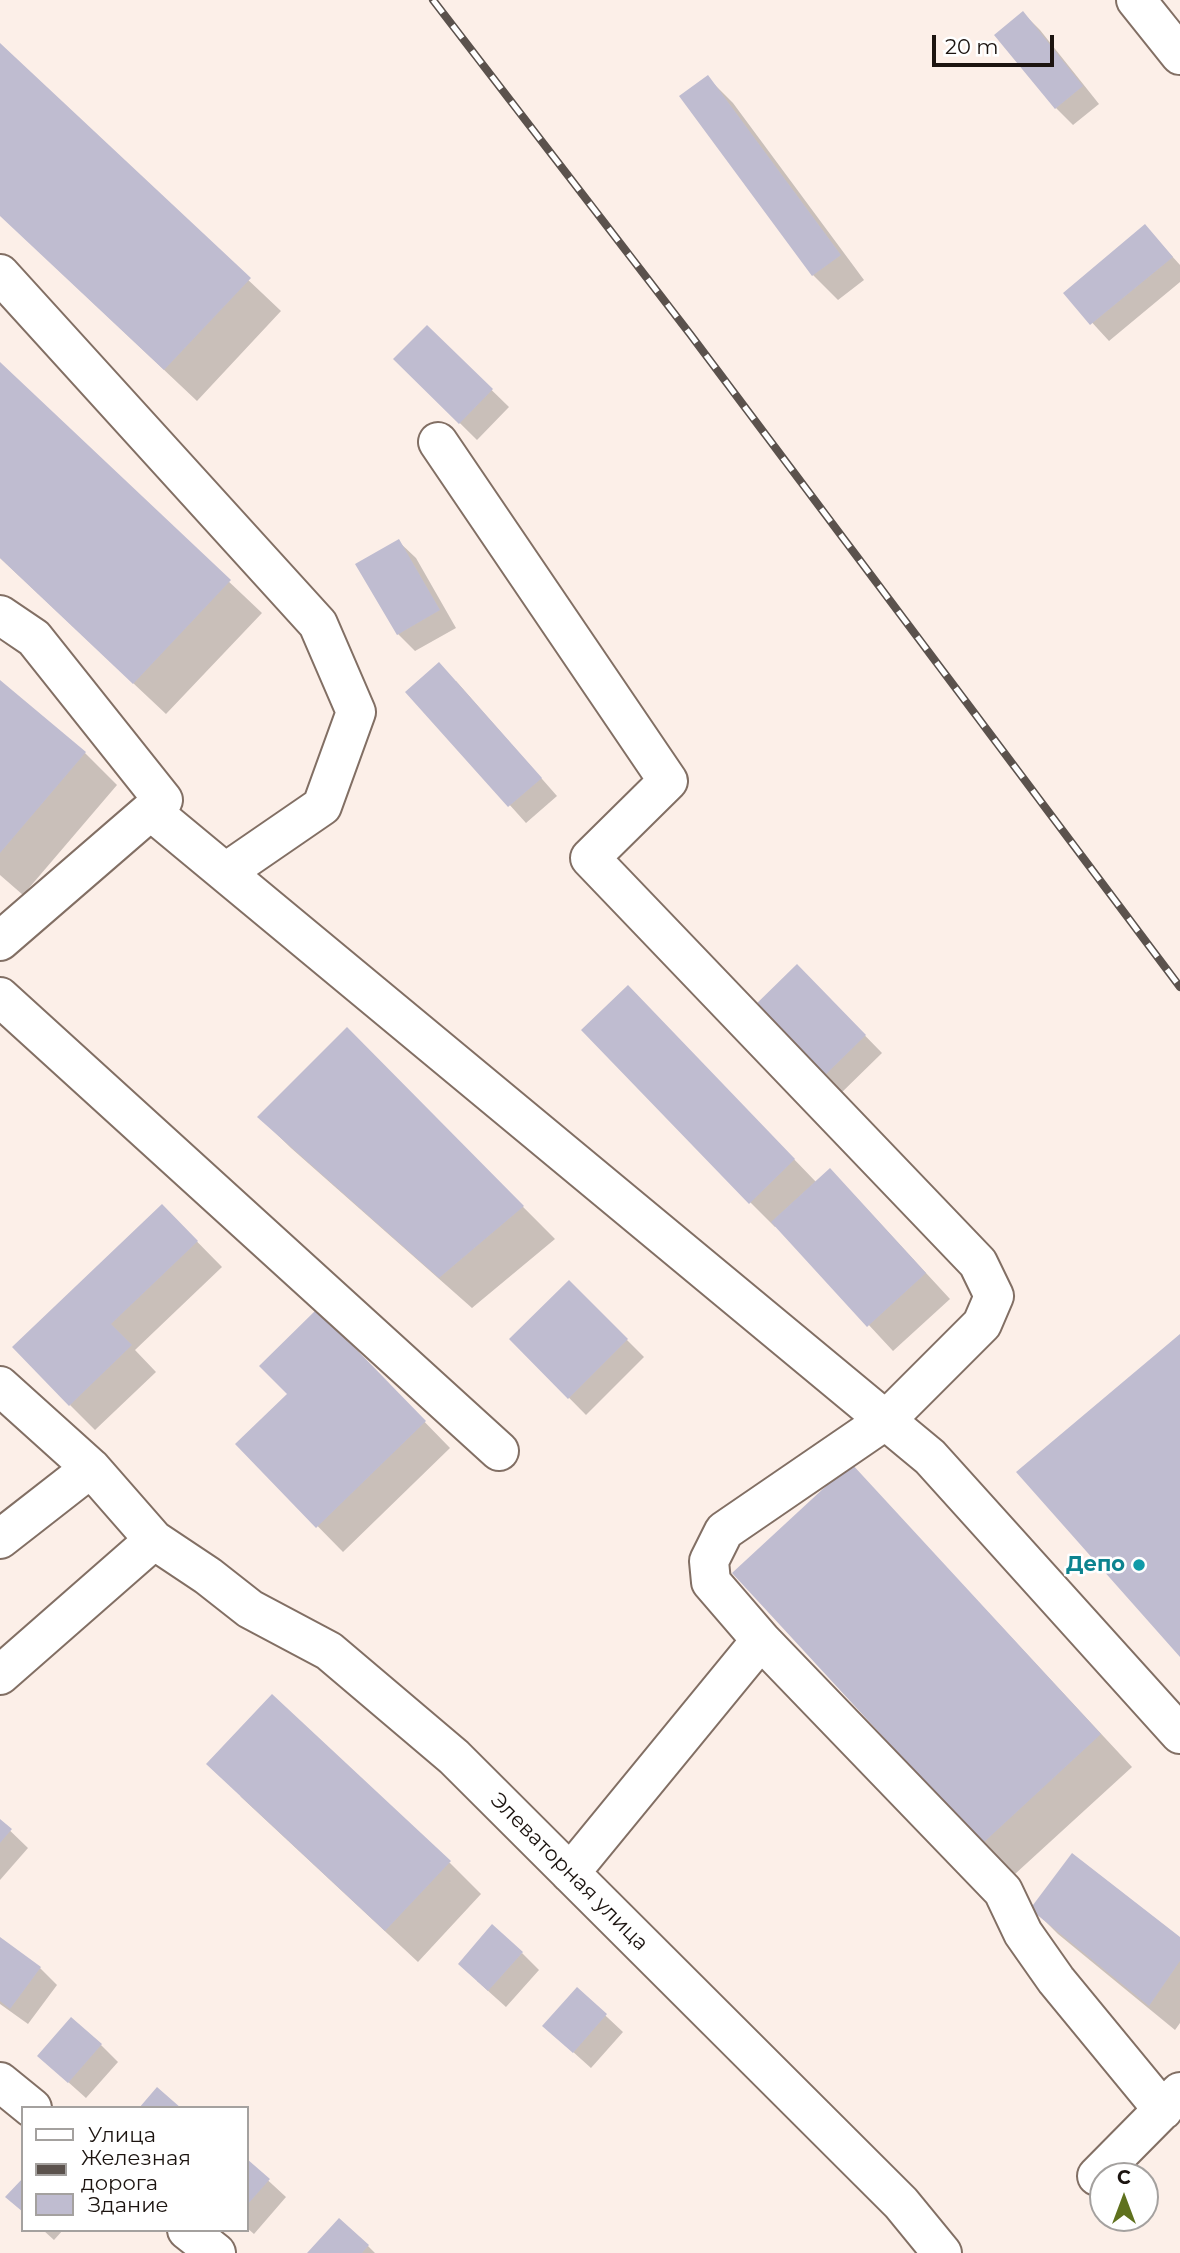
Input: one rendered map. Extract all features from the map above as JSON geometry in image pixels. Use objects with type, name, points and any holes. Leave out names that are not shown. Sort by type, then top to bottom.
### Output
[{"type":"street","points":[[1136,0],[1180,55]]},
{"type":"street","points":[[0,274],[318,624],[356,712],[322,806],[226,872]]},
{"type":"street","points":[[438,442],[668,781],[590,858],[978,1263],[994,1296],[982,1324],[886,1420],[724,1531],[709,1561],[711,1582],[761,1640],[1003,1891],[1023,1933],[1056,1980],[1171,2101],[1111,2162]]},
{"type":"street","points":[[0,615],[34,638],[163,800],[0,941]]},
{"type":"street","points":[[151,811],[930,1457],[1180,1734]]},
{"type":"street","points":[[0,997],[499,1451]]},
{"type":"street","name":"Элеваторная улица","points":[[0,1386],[91,1468],[154,1540],[208,1576],[250,1609],[329,1651],[454,1757],[901,2203],[942,2253]]},
{"type":"street","points":[[0,1539],[91,1468]]},
{"type":"street","points":[[0,1675],[154,1540]]},
{"type":"street","points":[[570,1873],[761,1640]]},
{"type":"street","points":[[0,2082],[30,2106]]},
{"type":"street","points":[[190,2232],[216,2253]]},
{"type":"building","points":[[1023,11],[1083,86],[1055,109],[994,35]]},
{"type":"building","points":[[0,43],[251,278],[164,370],[0,216]]},
{"type":"building","points":[[708,75],[841,255],[812,276],[679,96]]},
{"type":"building","points":[[1145,224],[1173,257],[1090,325],[1063,293]]},
{"type":"building","points":[[427,325],[493,389],[459,424],[393,359]]},
{"type":"building","points":[[0,362],[231,580],[133,684],[0,558]]},
{"type":"building","points":[[399,539],[440,610],[397,635],[355,564]]},
{"type":"building","points":[[439,662],[542,778],[508,807],[405,692]]},
{"type":"building","points":[[0,680],[86,752],[0,853]]},
{"type":"building","points":[[797,964],[866,1035],[818,1082],[749,1011]]},
{"type":"building","points":[[628,985],[795,1159],[749,1204],[581,1030]]},
{"type":"building","points":[[347,1027],[524,1206],[439,1278],[257,1117]]},
{"type":"building","points":[[830,1168],[926,1273],[867,1327],[771,1222]]},
{"type":"building","points":[[162,1204],[198,1241],[111,1324],[132,1345],[69,1406],[12,1347]]},
{"type":"building","points":[[569,1280],[628,1339],[568,1399],[509,1339]]},
{"type":"building","points":[[317,1309],[426,1421],[316,1528],[235,1444],[287,1394],[259,1366]]},
{"type":"building","name":"Депо","points":[[1180,1334],[1180,1657],[1016,1472]]},
{"type":"building","points":[[851,1463],[1101,1734],[982,1844],[732,1573]]},
{"type":"building","points":[[272,1694],[451,1861],[385,1931],[206,1764]]},
{"type":"building","points":[[0,1819],[12,1829],[0,1843]]},
{"type":"building","points":[[1072,1853],[1180,1937],[1180,1961],[1149,2006],[1030,1909]]},
{"type":"building","points":[[492,1924],[523,1952],[488,1991],[458,1964]]},
{"type":"building","points":[[0,1937],[41,1967],[10,2009],[0,2001]]},
{"type":"building","points":[[577,1987],[607,2014],[573,2053],[542,2026]]},
{"type":"building","points":[[71,2017],[102,2044],[68,2083],[37,2056]]},
{"type":"building","points":[[157,2087],[179,2106],[141,2106]]},
{"type":"building","points":[[248,2160],[270,2179],[248,2204]]},
{"type":"building","points":[[21,2180],[21,2210],[5,2197]]},
{"type":"building","points":[[339,2218],[369,2245],[362,2253],[307,2253]]},
{"type":"railway","points":[[433,0],[690,334],[1180,987]]},
{"type":"place","name":"Депо","points":[[1139,1565]]}]
